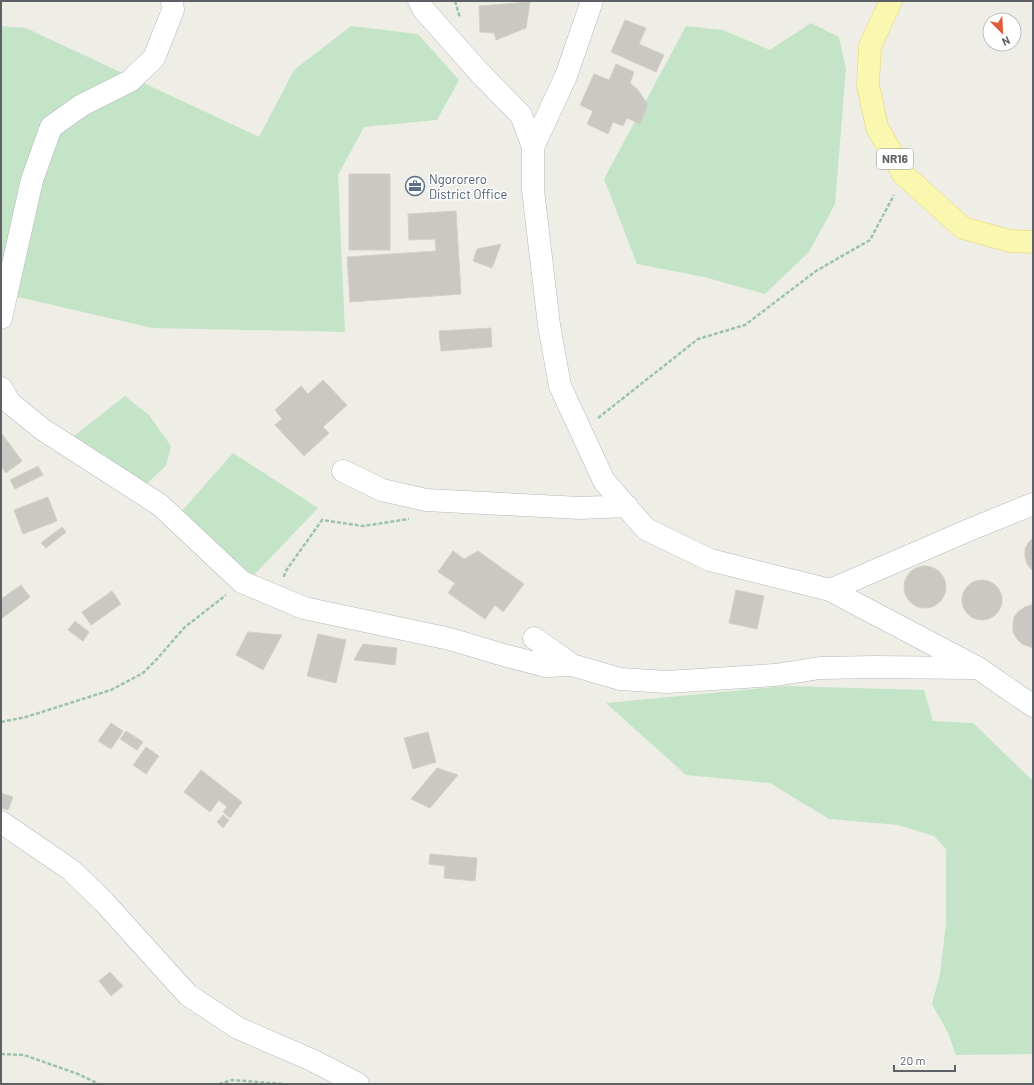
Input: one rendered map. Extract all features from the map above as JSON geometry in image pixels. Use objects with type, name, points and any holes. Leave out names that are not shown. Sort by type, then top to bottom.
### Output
[{"type":"main road","name":"NR16","points":[[891,1],[870,46],[868,85],[877,127],[904,175],[963,228],[1010,241],[1033,242]]},
{"type":"street","points":[[1,318],[32,180],[51,127],[82,105],[130,81],[154,58],[173,10],[172,1]]},
{"type":"street","points":[[419,1],[424,10],[478,71],[521,115],[533,147],[532,190],[549,325],[560,386],[604,481],[646,528],[710,560],[830,590],[978,668],[1033,706]]},
{"type":"street","points":[[533,147],[566,76],[592,1]]},
{"type":"street","points":[[1,388],[10,403],[42,429],[160,505],[242,582],[304,608],[450,639],[546,666],[572,665],[620,679],[667,682],[775,675],[820,668],[978,668]]},
{"type":"street","points":[[343,471],[382,490],[426,500],[580,508],[627,506]]},
{"type":"street","points":[[830,590],[1033,504]]},
{"type":"street","points":[[534,638],[572,665]]},
{"type":"street","points":[[1,822],[71,870],[104,902],[188,995],[238,1028],[314,1061],[358,1084]]},
{"type":"path","points":[[581,430],[698,339],[745,325],[816,271],[870,240],[904,175]]},
{"type":"path","points":[[280,598],[285,572],[322,520],[363,526],[411,519]]},
{"type":"path","points":[[1,722],[26,717],[111,690],[143,673],[185,627],[242,582]]},
{"type":"path","points":[[1,1054],[24,1055],[78,1074],[99,1084]]},
{"type":"path","points":[[219,1084],[232,1080],[284,1084]]},
{"type":"green space","points":[[811,23],[839,37],[846,69],[835,204],[809,252],[765,294],[704,277],[637,264],[604,179],[686,26],[723,30],[770,50]]},
{"type":"green space","points":[[1,26],[26,28],[259,137],[294,70],[351,26],[418,34],[459,80],[437,120],[364,127],[338,175],[345,332],[152,328],[1,293]]},
{"type":"green space","points":[[125,396],[149,415],[171,446],[166,466],[143,487],[74,436]]},
{"type":"green space","points":[[233,453],[318,508],[253,576],[180,513]]},
{"type":"green space","points":[[785,686],[924,690],[933,721],[973,723],[1033,781],[1033,1054],[956,1055],[948,1033],[932,1004],[940,974],[946,923],[946,849],[934,836],[898,825],[829,819],[770,783],[686,775],[606,703]]},
{"type":"building","points":[[530,2],[526,28],[496,40],[494,33],[480,32],[479,6]]},
{"type":"building","points":[[625,20],[646,28],[639,44],[664,55],[656,72],[611,52]]},
{"type":"building","points":[[616,64],[634,72],[630,83],[638,90],[648,105],[640,124],[627,118],[623,126],[613,122],[608,134],[587,124],[593,111],[580,105],[594,74],[609,80]]},
{"type":"building","points":[[349,174],[390,174],[390,250],[349,250]]},
{"type":"building","points":[[456,211],[461,294],[350,302],[347,257],[436,251],[435,239],[409,240],[408,214]]},
{"type":"building","points":[[501,244],[492,268],[473,261],[477,249]]},
{"type":"building","points":[[491,328],[492,347],[441,351],[439,331]]},
{"type":"building","points":[[323,380],[347,405],[323,427],[329,433],[304,456],[275,425],[282,419],[275,410],[301,386],[308,394]]},
{"type":"building","points":[[1,434],[22,461],[6,473],[1,466]]},
{"type":"building","points":[[38,466],[43,475],[15,489],[10,480]]},
{"type":"building","points":[[48,497],[57,521],[23,534],[14,510]]},
{"type":"building","points":[[62,527],[66,532],[46,548],[41,543]]},
{"type":"building","points":[[1033,538],[1033,571],[1027,564],[1025,549]]},
{"type":"building","points":[[453,551],[464,559],[478,551],[524,584],[503,612],[495,605],[485,619],[448,593],[455,583],[438,572]]},
{"type":"building","points":[[925,566],[940,572],[946,587],[940,602],[925,608],[910,602],[904,587],[910,572]]},
{"type":"building","points":[[982,580],[996,586],[1002,600],[996,614],[982,620],[968,614],[962,600],[968,586]]},
{"type":"building","points":[[21,585],[30,597],[1,619],[1,599]]},
{"type":"building","points":[[736,590],[764,596],[757,629],[729,623]]},
{"type":"building","points":[[112,591],[121,604],[91,625],[82,612]]},
{"type":"building","points":[[1033,605],[1033,648],[1022,644],[1013,632],[1014,617],[1019,611]]},
{"type":"building","points":[[75,621],[89,632],[83,641],[68,630]]},
{"type":"building","points":[[248,632],[282,635],[263,670],[236,655]]},
{"type":"building","points":[[318,634],[346,640],[336,683],[307,676]]},
{"type":"building","points":[[363,644],[397,648],[395,665],[354,660]]},
{"type":"building","points":[[111,723],[123,731],[111,749],[98,741]]},
{"type":"building","points":[[126,731],[143,742],[137,750],[120,739]]},
{"type":"building","points":[[428,732],[436,762],[413,769],[404,738]]},
{"type":"building","points":[[146,747],[159,756],[146,774],[133,765]]},
{"type":"building","points":[[437,768],[458,775],[430,808],[411,799]]},
{"type":"building","points":[[201,770],[242,802],[230,818],[223,812],[227,807],[219,800],[210,812],[184,792]]},
{"type":"building","points":[[1,793],[13,797],[8,810],[1,808]]},
{"type":"building","points":[[223,815],[229,820],[223,828],[217,822]]},
{"type":"building","points":[[430,854],[477,858],[475,881],[444,878],[445,866],[429,864]]},
{"type":"building","points":[[110,972],[123,986],[111,996],[99,981]]},
{"type":"place","name":"Ngororero District Office","points":[[415,186]]}]
